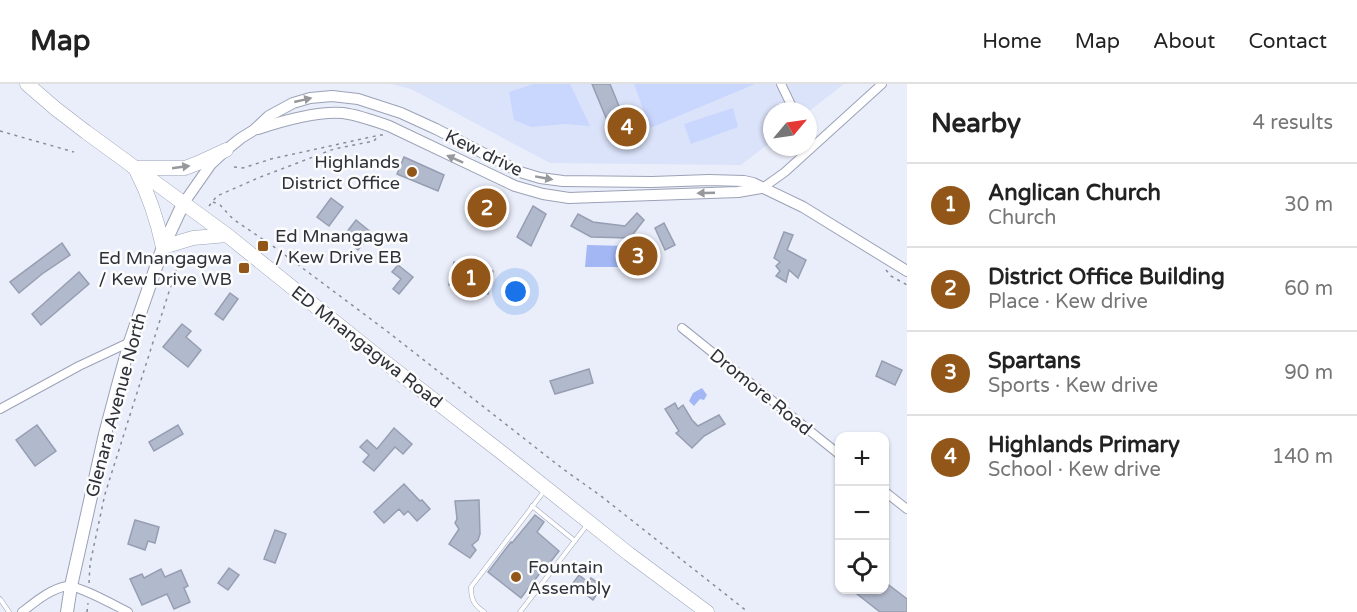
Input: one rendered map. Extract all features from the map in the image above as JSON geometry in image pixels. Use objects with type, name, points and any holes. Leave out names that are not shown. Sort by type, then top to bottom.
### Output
[{"type":"highway","name":"ED Mnangagwa Road","points":[[27,84],[134,168],[227,235],[376,355],[707,612]]},
{"type":"highway","points":[[225,150],[185,168],[134,168],[149,195],[163,247],[193,238],[227,235]]},
{"type":"main road","name":"Glenara Avenue North","points":[[67,612],[70,586],[105,434],[130,342],[163,247],[183,204]]},
{"type":"street","points":[[781,84],[790,102]]},
{"type":"street","points":[[817,139],[882,84]]},
{"type":"street","name":"Kew drive","points":[[183,204],[211,164],[225,150],[254,130],[269,116],[293,103],[310,98],[332,96],[358,99],[400,113],[511,168],[540,178],[563,181],[641,182],[708,180],[744,182],[764,188],[803,207],[907,271]]},
{"type":"street","name":"Kew drive","points":[[254,130],[316,114],[344,113],[389,126],[515,186],[568,198],[738,192],[764,188]]},
{"type":"street","points":[[764,188],[785,172],[800,156]]},
{"type":"street","name":"Dromore Road","points":[[682,328],[835,451]]},
{"type":"street","points":[[0,409],[79,366],[130,342]]},
{"type":"street","points":[[889,494],[907,509]]},
{"type":"street","points":[[22,612],[57,589],[70,586],[128,612]]},
{"type":"lane","points":[[484,612],[475,606],[471,597],[471,587],[546,488]]},
{"type":"lane","points":[[532,506],[575,541]]},
{"type":"lane","points":[[520,612],[589,522]]},
{"type":"lane","points":[[0,599],[9,612]]},
{"type":"path","points":[[0,130],[74,152]]},
{"type":"path","points":[[202,217],[217,196],[334,148],[374,141],[380,135],[271,159],[243,168],[234,167]]},
{"type":"path","points":[[213,202],[388,332],[748,612]]},
{"type":"path","points":[[87,612],[90,564],[105,494],[184,247],[194,243],[193,238]]},
{"type":"shaded area","points":[[391,84],[844,84],[817,105],[817,102],[763,102],[763,148],[741,165],[550,163],[411,89]]},
{"type":"shaded area","points":[[533,84],[570,84],[590,126],[565,124],[531,127],[514,120],[509,92]]},
{"type":"shaded area","points":[[634,84],[755,84],[650,128]]},
{"type":"shaded area","points":[[733,108],[738,127],[691,144],[684,124]]},
{"type":"shaded area","points":[[587,245],[628,246],[628,267],[585,267]]},
{"type":"shaded area","points":[[702,388],[707,395],[704,400],[700,399],[694,406],[689,401],[693,393]]},
{"type":"building","points":[[592,84],[610,84],[625,121],[626,132],[623,136],[615,136],[612,132]]},
{"type":"building","name":"Highlands District Office","points":[[404,157],[444,175],[438,191],[397,174]]},
{"type":"building","points":[[479,197],[501,206],[495,219],[474,210]]},
{"type":"building","points":[[331,198],[343,207],[329,226],[317,217]]},
{"type":"building","points":[[533,206],[546,214],[531,246],[517,237]]},
{"type":"building","points":[[637,213],[644,220],[630,238],[591,237],[571,226],[578,214],[593,222],[625,226]]},
{"type":"building","points":[[356,220],[372,233],[358,250],[343,237]]},
{"type":"building","points":[[664,223],[675,245],[665,250],[655,228]]},
{"type":"building","points":[[784,232],[793,235],[787,250],[806,260],[798,278],[789,270],[786,282],[776,276],[780,271],[776,266],[780,262],[774,258]]},
{"type":"building","points":[[62,243],[70,255],[19,293],[10,282]]},
{"type":"building","points":[[454,262],[493,271],[488,294],[449,285]]},
{"type":"building","points":[[398,265],[413,277],[399,294],[393,289],[401,279],[392,272]]},
{"type":"building","points":[[79,272],[89,284],[41,325],[32,314]]},
{"type":"building","points":[[230,293],[238,299],[223,320],[215,314]]},
{"type":"building","points":[[182,324],[191,331],[186,337],[201,350],[188,367],[163,347]]},
{"type":"building","points":[[882,361],[902,370],[895,385],[876,376]]},
{"type":"building","points":[[589,369],[593,383],[555,394],[550,381]]},
{"type":"building","points":[[675,403],[678,409],[683,405],[698,426],[719,415],[725,424],[704,436],[692,448],[676,433],[679,431],[665,409]]},
{"type":"building","points":[[37,425],[56,451],[35,466],[16,440]]},
{"type":"building","points":[[178,425],[183,434],[154,451],[149,442]]},
{"type":"building","points":[[394,428],[412,444],[403,454],[395,447],[374,471],[363,462],[369,455],[360,447],[367,440],[377,449]]},
{"type":"building","points":[[404,484],[430,509],[417,521],[408,511],[404,515],[399,509],[384,523],[374,512]]},
{"type":"building","points":[[479,500],[480,534],[478,540],[472,545],[476,550],[470,558],[449,544],[459,529],[455,523],[457,519],[455,501]]},
{"type":"building","points":[[535,515],[544,522],[537,532],[559,551],[521,598],[488,572]]},
{"type":"building","points":[[135,520],[159,527],[155,543],[148,541],[145,550],[128,544]]},
{"type":"building","points":[[275,530],[286,534],[275,563],[264,559]]},
{"type":"building","points":[[229,568],[239,575],[228,590],[218,583]]},
{"type":"building","points":[[161,569],[165,577],[181,570],[188,586],[184,588],[190,602],[174,609],[167,594],[142,605],[130,579],[142,574],[144,578]]},
{"type":"building","points":[[579,575],[588,582],[591,578],[598,583],[595,588],[599,591],[593,600],[570,587]]},
{"type":"building","points":[[889,585],[907,599],[907,612],[880,612],[857,594],[889,594]]},
{"type":"place","name":"Highlands Primary","points":[[627,127]]},
{"type":"place","name":"Highlands District Office","points":[[412,172]]},
{"type":"place","name":"District Office Building","points":[[487,208]]},
{"type":"place","name":"Ed Mnangagwa / Kew Drive EB","points":[[263,246]]},
{"type":"place","name":"Spartans","points":[[638,256]]},
{"type":"place","name":"Ed Mnangagwa / Kew Drive WB","points":[[244,268]]},
{"type":"place","name":"Anglican Church","points":[[471,278]]},
{"type":"place","name":"Fountain Assembly","points":[[516,577]]}]
